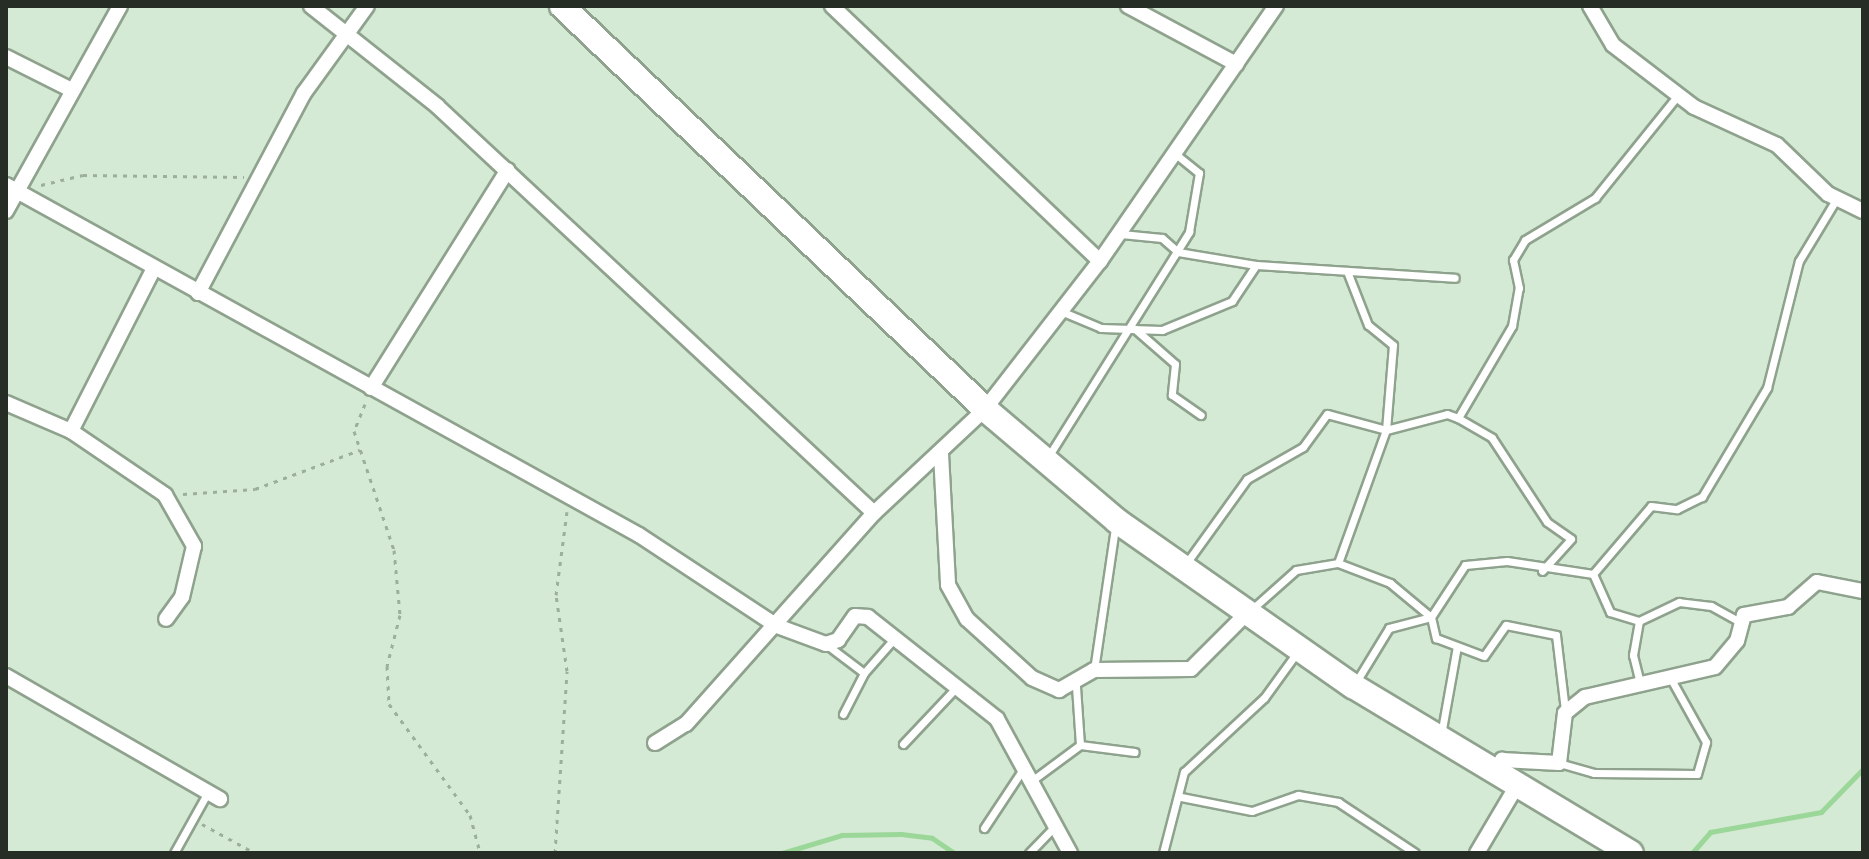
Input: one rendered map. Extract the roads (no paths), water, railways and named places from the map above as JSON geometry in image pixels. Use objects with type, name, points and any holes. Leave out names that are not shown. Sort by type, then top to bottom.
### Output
[{"type":"highway","points":[[562,6],[985,409],[1044,463],[1117,521],[1353,686],[1631,853]]},
{"type":"street","points":[[6,211],[11,188],[120,6]]},
{"type":"street","points":[[311,6],[346,32],[508,170],[874,513]]},
{"type":"street","points":[[198,293],[260,177],[346,32],[367,6]]},
{"type":"street","points":[[832,6],[1100,261]]},
{"type":"street","points":[[1128,6],[1236,64]]},
{"type":"street","points":[[655,743],[686,724],[777,626],[874,513],[941,454],[985,409],[1100,261],[1276,6]]},
{"type":"street","points":[[1590,6],[1613,45],[1678,95],[1777,145],[1837,198],[1863,211]]},
{"type":"street","points":[[6,57],[72,90]]},
{"type":"street","points":[[371,388],[508,170]]},
{"type":"street","points":[[11,188],[153,270],[569,497],[777,626],[826,644],[838,640],[855,616],[868,617],[953,691],[997,719],[1024,778],[1070,853]]},
{"type":"street","points":[[71,431],[153,270]]},
{"type":"street","points":[[6,403],[71,431],[165,495],[194,546],[182,597],[166,619]]},
{"type":"street","points":[[941,454],[948,585],[967,619],[1032,678],[1059,690],[1076,686],[1094,670],[1191,669],[1247,613]]},
{"type":"street","points":[[1477,853],[1507,781],[1502,760],[1559,763],[1566,752],[1565,713],[1585,697],[1672,681],[1715,667],[1737,641],[1740,622],[1788,607],[1817,582],[1863,591]]},
{"type":"street","points":[[6,676],[214,795]]},
{"type":"lane","points":[[1458,418],[1512,326],[1519,288],[1513,260],[1525,240],[1595,198],[1678,95]]},
{"type":"lane","points":[[1044,463],[1135,329],[1178,252],[1199,173],[1174,153]]},
{"type":"lane","points":[[1593,574],[1651,506],[1677,509],[1702,497],[1767,388],[1799,261],[1837,198]]},
{"type":"lane","points":[[1119,234],[1162,238],[1178,252],[1256,265],[1455,278]]},
{"type":"lane","points":[[1063,312],[1101,328],[1162,330],[1232,301],[1256,265]]},
{"type":"lane","points":[[1338,563],[1386,430],[1393,345],[1368,325],[1347,271]]},
{"type":"lane","points":[[1135,329],[1175,364],[1172,395],[1201,415]]},
{"type":"lane","points":[[1184,567],[1247,479],[1303,447],[1327,414],[1386,430],[1447,414],[1492,438],[1547,522],[1571,539],[1542,571]]},
{"type":"lane","points":[[1094,670],[1117,521]]},
{"type":"lane","points":[[1353,686],[1389,628],[1431,617],[1465,565],[1507,561],[1542,571],[1593,574]]},
{"type":"lane","points":[[1247,613],[1296,570],[1338,563],[1390,583],[1431,617],[1436,638],[1484,656],[1506,625],[1556,635],[1565,713]]},
{"type":"lane","points":[[1593,574],[1610,612],[1639,621],[1679,602],[1711,606],[1740,622]]},
{"type":"lane","points":[[1639,621],[1633,655],[1641,687]]},
{"type":"lane","points":[[843,714],[864,673],[893,640]]},
{"type":"lane","points":[[826,644],[864,673]]},
{"type":"lane","points":[[1441,738],[1457,646]]},
{"type":"lane","points":[[1163,853],[1181,797],[1184,772],[1264,698],[1299,649]]},
{"type":"lane","points":[[1559,763],[1594,773],[1697,774],[1706,742],[1672,681]]},
{"type":"lane","points":[[1076,686],[1080,745]]},
{"type":"lane","points":[[903,744],[953,691]]},
{"type":"lane","points":[[984,828],[1024,778],[1080,745],[1135,752]]},
{"type":"lane","points":[[174,853],[193,819],[214,795]]},
{"type":"lane","points":[[1181,797],[1252,811],[1298,795],[1338,802],[1415,853]]},
{"type":"lane","points":[[1029,853],[1054,827]]},
{"type":"waterway","points":[[1692,853],[1710,832],[1821,812],[1863,769]]},
{"type":"waterway","points":[[782,853],[842,835],[901,834],[932,838],[954,853]]}]
